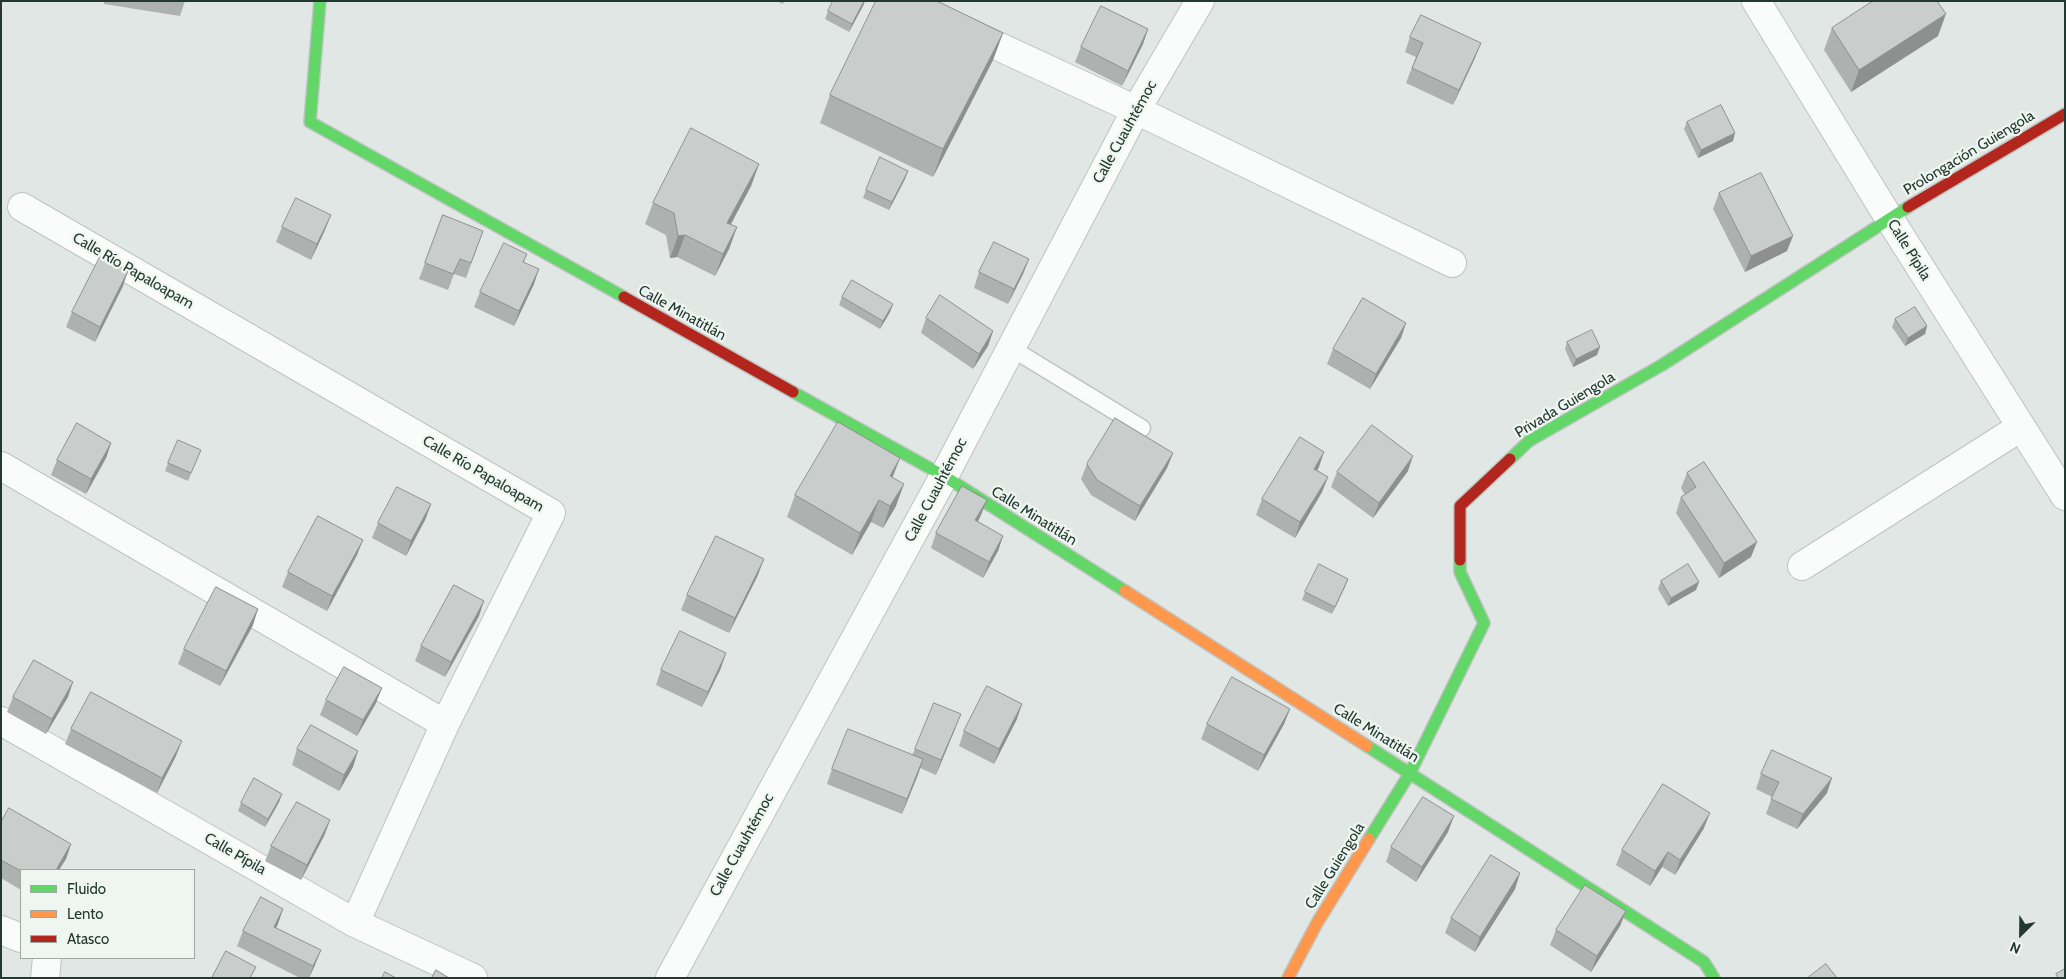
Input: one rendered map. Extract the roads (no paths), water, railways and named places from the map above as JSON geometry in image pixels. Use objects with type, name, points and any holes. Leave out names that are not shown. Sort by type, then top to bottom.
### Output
[{"type":"street","name":"Calle Minatitlán","points":[[320,1],[310,122],[944,476],[1704,962],[1714,978]]},
{"type":"street","points":[[900,1],[1136,110],[1452,263]]},
{"type":"street","name":"Calle Cuauhtémoc","points":[[670,978],[944,476],[1136,110],[1200,1]]},
{"type":"street","name":"Calle Pípila","points":[[1756,1],[1889,218],[2065,496]]},
{"type":"street","name":"Prolongación Guiengola","points":[[1889,218],[2065,114]]},
{"type":"street","name":"Calle Río Papaloapam","points":[[22,207],[551,513],[445,724],[355,923]]},
{"type":"street","name":"Privada Guiengola","points":[[1410,773],[1484,623],[1460,572],[1460,506],[1529,440],[1662,365],[1889,218]]},
{"type":"street","points":[[1802,566],[2021,427]]},
{"type":"street","points":[[1,466],[445,724]]},
{"type":"street","name":"Calle Pípila","points":[[1,721],[355,923],[473,978]]},
{"type":"street","name":"Calle Guiengola","points":[[1288,978],[1317,923],[1410,773]]},
{"type":"street","points":[[1,930],[20,938]]},
{"type":"street","points":[[45,978],[47,959]]},
{"type":"lane","points":[[1011,348],[1142,428]]}]
